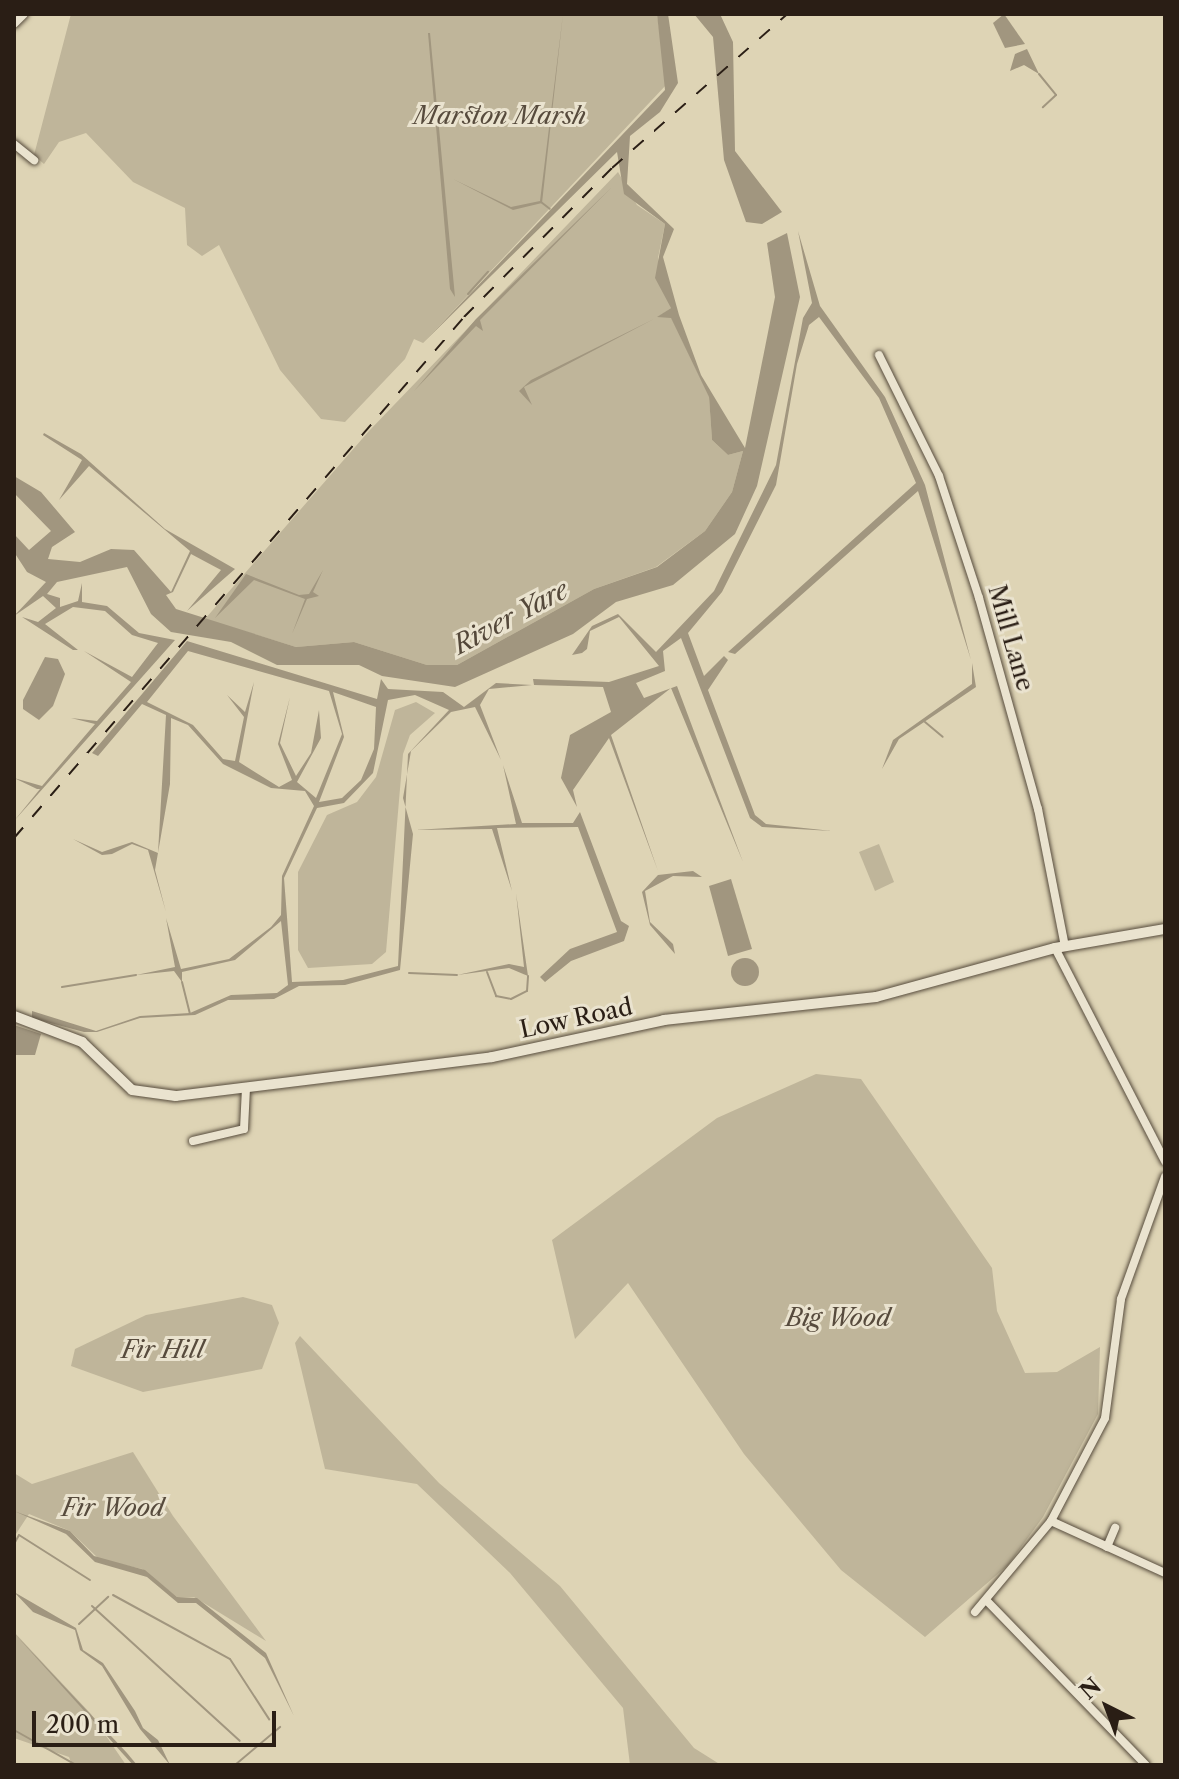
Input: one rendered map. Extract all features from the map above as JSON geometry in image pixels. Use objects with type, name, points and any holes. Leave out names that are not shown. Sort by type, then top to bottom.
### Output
[{"type":"street","points":[[14,144],[34,160]]},
{"type":"street","name":"Mill Lane","points":[[879,355],[933,464],[979,598],[1038,809],[1060,947],[1165,1161]]},
{"type":"street","name":"Low Road","points":[[14,1016],[82,1042],[143,1094],[246,1088],[492,1057],[664,1020],[876,997],[1060,947],[1165,929]]},
{"type":"street","points":[[193,1141],[244,1129],[246,1088]]},
{"type":"street","points":[[975,1612],[1051,1521],[1111,1402],[1121,1299],[1165,1177]]},
{"type":"street","points":[[1051,1521],[1165,1573]]},
{"type":"street","points":[[1107,1547],[1115,1528]]},
{"type":"street","points":[[987,1601],[1146,1765]]},
{"type":"green space","name":"Marston Marsh","points":[[71,14],[657,14],[667,84],[423,343],[414,339],[405,359],[345,422],[321,419],[280,370],[219,245],[202,256],[187,245],[185,208],[133,182],[86,133],[59,142],[44,164],[34,155]]},
{"type":"green space","points":[[618,172],[637,205],[665,224],[658,258],[671,308],[658,317],[671,317],[709,396],[712,440],[728,455],[743,451],[732,492],[705,531],[656,567],[594,589],[457,665],[427,665],[354,642],[296,647],[205,619],[369,431]]},
{"type":"green space","points":[[416,702],[435,713],[410,735],[403,754],[386,952],[372,964],[308,968],[298,950],[298,872],[327,815],[357,802],[376,777],[395,710]]},
{"type":"green space","points":[[879,844],[894,882],[875,891],[859,852]]},
{"type":"green space","name":"Big Wood","points":[[816,1074],[861,1079],[992,1268],[997,1311],[1025,1373],[1057,1372],[1100,1347],[1098,1414],[1043,1517],[1008,1565],[925,1637],[841,1570],[744,1454],[628,1283],[575,1339],[552,1240],[717,1118]]},
{"type":"green space","name":"Fir Hill","points":[[243,1297],[272,1305],[279,1323],[262,1369],[143,1392],[71,1366],[75,1349],[146,1315]]},
{"type":"green space","points":[[300,1336],[439,1483],[560,1586],[694,1748],[721,1765],[630,1765],[623,1708],[510,1573],[417,1484],[325,1469],[295,1343]]},
{"type":"green space","name":"Fir Wood","points":[[133,1452],[173,1516],[266,1641],[194,1597],[177,1597],[142,1569],[99,1559],[70,1531],[29,1514],[14,1537],[14,1473],[32,1484]]},
{"type":"green space","points":[[14,1632],[91,1714],[126,1765],[72,1765],[69,1757],[14,1738]]},
{"type":"shaded area","points":[[563,14],[542,203],[513,210],[453,179],[511,207],[540,201]]},
{"type":"shaded area","points":[[657,14],[668,14],[678,83],[660,112],[630,136],[627,184],[674,229],[663,257],[679,315],[701,375],[745,448],[775,297],[767,243],[787,233],[800,297],[757,486],[735,534],[673,585],[616,602],[573,634],[455,687],[382,676],[359,665],[277,665],[231,642],[171,632],[151,614],[127,567],[57,582],[47,594],[60,598],[60,607],[78,601],[82,583],[82,602],[107,606],[139,633],[175,640],[14,821],[40,789],[14,778],[42,786],[95,724],[71,718],[97,721],[131,682],[84,651],[132,677],[158,643],[132,635],[105,611],[73,607],[45,624],[78,650],[73,650],[22,617],[38,622],[56,608],[43,596],[14,616],[46,582],[27,572],[14,552],[14,534],[29,550],[51,531],[14,493],[14,476],[41,492],[75,532],[52,547],[48,559],[80,562],[111,549],[134,550],[171,592],[190,551],[89,466],[59,500],[82,460],[44,433],[81,454],[165,529],[235,569],[187,611],[221,570],[191,554],[173,592],[166,595],[176,609],[296,647],[354,642],[427,665],[457,665],[594,589],[657,567],[705,531],[732,492],[743,451],[728,455],[712,440],[709,397],[671,318],[657,317],[671,308],[655,278],[665,224],[624,194],[617,152],[423,343],[665,90]]},
{"type":"shaded area","points":[[694,14],[720,14],[733,42],[735,151],[782,212],[762,224],[746,222],[724,160],[713,37]]},
{"type":"shaded area","points":[[1004,14],[1025,44],[1005,48],[993,23]]},
{"type":"shaded area","points":[[430,33],[455,297],[450,289]]},
{"type":"shaded area","points":[[1027,49],[1039,74],[1024,65],[1010,71],[1015,54]]},
{"type":"shaded area","points":[[612,187],[480,320],[483,331],[476,326],[414,391],[476,319]]},
{"type":"shaded area","points":[[798,231],[820,306],[885,397],[925,485],[971,660],[918,491],[735,654],[728,652],[916,483],[879,398],[819,317],[809,325],[797,364],[776,485],[722,592],[688,633],[704,676],[724,656],[728,660],[708,690],[755,815],[766,824],[832,831],[762,827],[750,818],[681,638],[663,651],[665,671],[636,683],[644,698],[671,688],[611,735],[658,871],[609,738],[573,790],[577,807],[561,778],[570,735],[611,712],[603,687],[534,685],[533,679],[609,682],[659,666],[619,617],[590,631],[587,649],[572,655],[592,626],[618,614],[656,652],[714,591],[776,465],[803,318],[812,303]]},
{"type":"shaded area","points":[[654,319],[524,387],[532,405],[519,391],[531,380]]},
{"type":"shaded area","points":[[323,570],[313,592],[319,596],[307,599],[292,634],[305,599],[254,580],[215,618],[246,574],[299,595],[309,594]]},
{"type":"shaded area","points":[[187,641],[377,699],[381,679],[388,689],[443,692],[464,707],[496,683],[532,685],[489,689],[480,705],[501,760],[475,707],[451,712],[411,751],[407,774],[408,754],[449,710],[415,695],[388,700],[373,773],[344,803],[317,808],[284,878],[292,982],[343,980],[398,966],[406,807],[413,834],[400,970],[345,985],[299,986],[274,999],[228,1000],[195,1015],[140,1018],[97,1032],[84,1032],[32,1018],[32,1011],[96,1031],[140,1016],[190,1013],[231,995],[277,993],[288,985],[281,921],[235,960],[182,972],[182,982],[174,971],[136,975],[175,967],[166,918],[181,969],[229,959],[271,927],[281,915],[282,876],[314,806],[305,791],[271,788],[223,764],[188,725],[171,718],[170,784],[158,853],[166,715],[142,704],[98,756],[92,753]],"holes":[[[188,651],[329,691],[342,734],[316,798],[297,782],[321,738],[319,710],[311,753],[296,776],[280,743],[290,697],[278,744],[292,780],[279,787],[239,762],[254,682],[245,712],[227,695],[244,717],[235,761],[223,759],[193,725],[147,702]],[[333,692],[376,707],[374,749],[361,780],[342,798],[319,802],[344,737]]]},
{"type":"shaded area","points":[[45,657],[58,659],[65,674],[53,706],[39,720],[23,709],[23,700]]},
{"type":"shaded area","points":[[972,663],[976,687],[899,739],[882,769],[893,740],[972,684]]},
{"type":"shaded area","points":[[677,686],[743,862],[671,688]]},
{"type":"shaded area","points":[[503,765],[522,823],[573,823],[580,812],[621,921],[629,926],[624,941],[571,961],[545,982],[540,977],[570,949],[617,932],[578,827],[497,828],[512,891],[492,829],[415,830],[516,824]]},
{"type":"shaded area","points":[[73,839],[102,852],[132,842],[158,853],[155,870],[166,912],[148,850],[132,844],[112,854],[102,855]]},
{"type":"shaded area","points":[[693,871],[702,877],[673,876],[645,891],[650,922],[673,944],[675,954],[650,925],[642,892],[658,875]]},
{"type":"shaded area","points":[[731,879],[752,949],[728,956],[709,886]]},
{"type":"shaded area","points":[[516,893],[528,976],[509,968],[457,975],[509,964],[524,967]]},
{"type":"shaded area","points":[[745,958],[755,962],[759,972],[755,982],[745,986],[735,982],[731,972],[735,962]]},
{"type":"shaded area","points":[[14,1025],[41,1034],[35,1055],[14,1055]]},
{"type":"shaded area","points":[[14,1511],[70,1531],[94,1556],[145,1570],[177,1597],[197,1598],[266,1653],[294,1716],[265,1658],[196,1603],[178,1603],[147,1577],[95,1562],[66,1534]]},
{"type":"shaded area","points":[[14,1592],[76,1628],[83,1650],[103,1663],[143,1728],[158,1740],[170,1765],[140,1729],[102,1666],[80,1650],[75,1630],[33,1612]]},
{"type":"shaded area","points":[[14,1633],[127,1753],[137,1765],[133,1765]]},
{"type":"waterway","points":[[1039,74],[1056,95],[1043,107]]},
{"type":"waterway","points":[[541,202],[550,209]]},
{"type":"waterway","points":[[468,294],[488,272]]},
{"type":"waterway","points":[[925,722],[943,737]]},
{"type":"waterway","points":[[487,972],[496,996],[511,999],[527,991],[528,976]]},
{"type":"waterway","points":[[409,973],[457,975]]},
{"type":"waterway","points":[[62,987],[136,975]]},
{"type":"waterway","points":[[182,982],[190,1013]]},
{"type":"waterway","points":[[14,1544],[19,1535],[90,1580]]},
{"type":"waterway","points":[[113,1595],[230,1659],[269,1719]]},
{"type":"waterway","points":[[79,1624],[108,1597]]},
{"type":"waterway","points":[[92,1606],[240,1741]]},
{"type":"waterway","points":[[235,1765],[280,1727]]},
{"type":"waterway","points":[[14,1730],[76,1765]]},
{"type":"railway","points":[[14,838],[464,317],[612,168],[787,14]]},
{"type":"water label","name":"River Yare","points":[[511,618]]}]
